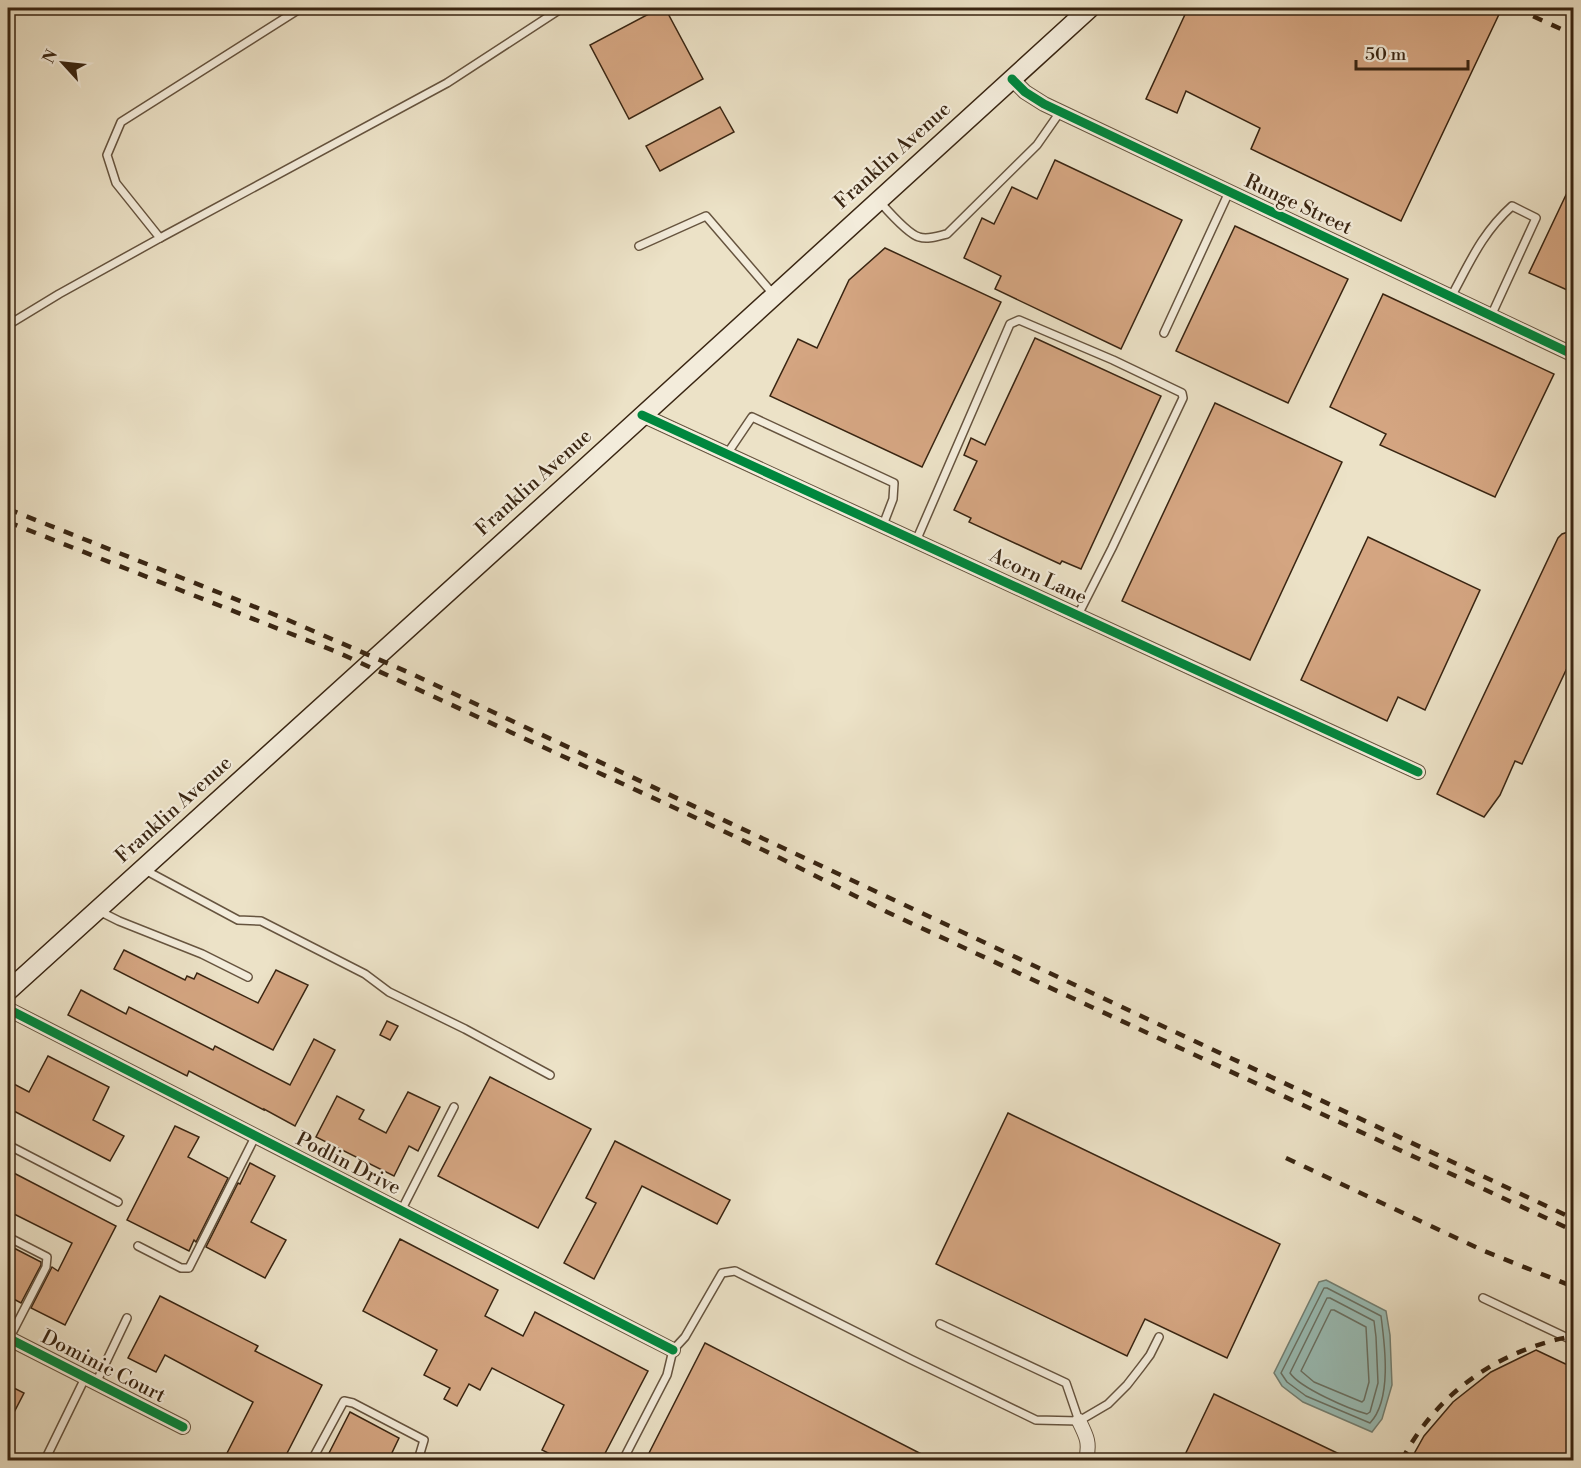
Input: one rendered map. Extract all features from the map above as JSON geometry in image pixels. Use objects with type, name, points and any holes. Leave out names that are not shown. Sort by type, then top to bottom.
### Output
[{"type":"main road","name":"Franklin Avenue","points":[[8,991],[1090,8]]},
{"type":"street","name":"Runge Street","points":[[1012,79],[1025,92],[1060,112],[1574,355]]},
{"type":"street","name":"Acorn Lane","points":[[642,415],[1418,772]]},
{"type":"street","name":"Podlin Drive","points":[[8,1010],[673,1350]]},
{"type":"street","name":"Dominic Court","points":[[8,1339],[183,1427]]},
{"type":"street","points":[[1079,1421],[1089,1447],[1087,1460]]},
{"type":"lane","points":[[160,238],[116,183],[107,155],[121,122],[301,8]]},
{"type":"lane","points":[[8,325],[160,238],[447,83],[562,8]]},
{"type":"lane","points":[[878,201],[920,238],[946,234],[1037,145],[1060,112]]},
{"type":"lane","points":[[1164,333],[1229,192]]},
{"type":"lane","points":[[1451,297],[1485,236],[1496,220],[1512,206],[1536,218],[1491,316]]},
{"type":"lane","points":[[639,246],[706,216],[774,295]]},
{"type":"lane","points":[[916,541],[1010,324],[1020,320],[1113,360],[1182,393],[1183,398],[1078,615]]},
{"type":"lane","points":[[727,454],[752,417],[894,483],[893,499],[883,525]]},
{"type":"lane","points":[[142,869],[238,920],[261,921],[365,974],[389,992],[465,1029],[550,1075]]},
{"type":"lane","points":[[96,910],[202,954],[248,977]]},
{"type":"lane","points":[[401,1211],[454,1107]]},
{"type":"lane","points":[[138,1246],[181,1268],[189,1268],[255,1137]]},
{"type":"lane","points":[[8,1145],[118,1202]]},
{"type":"lane","points":[[8,1237],[47,1257],[46,1267],[8,1339]]},
{"type":"lane","points":[[623,1461],[667,1375],[673,1350],[685,1336],[722,1273],[735,1271],[1036,1420],[1079,1421],[1108,1404],[1127,1385],[1150,1355],[1159,1337]]},
{"type":"lane","points":[[1482,1298],[1574,1341]]},
{"type":"lane","points":[[45,1461],[127,1318]]},
{"type":"lane","points":[[940,1324],[1066,1383],[1079,1421]]},
{"type":"lane","points":[[312,1461],[344,1401],[353,1403],[424,1440],[417,1461]]},
{"type":"water","points":[[1326,1280],[1386,1311],[1390,1335],[1392,1385],[1382,1419],[1372,1432],[1303,1402],[1282,1386],[1274,1373],[1319,1282]]},
{"type":"building","points":[[660,8],[665,8],[703,79],[629,119],[590,45]]},
{"type":"building","points":[[1188,8],[1502,8],[1401,221],[1251,149],[1260,128],[1186,91],[1177,113],[1146,99]]},
{"type":"building","points":[[720,107],[734,132],[660,171],[646,146]]},
{"type":"building","points":[[1055,160],[1182,220],[1121,349],[995,289],[1001,276],[964,258],[982,218],[994,224],[1012,187],[1037,199]]},
{"type":"building","points":[[1574,178],[1574,293],[1529,273]]},
{"type":"building","points":[[1235,226],[1348,279],[1288,403],[1176,351]]},
{"type":"building","points":[[885,248],[1001,302],[922,467],[770,396],[798,339],[817,348],[849,280]]},
{"type":"building","points":[[1383,294],[1554,374],[1495,497],[1380,445],[1386,434],[1330,407]]},
{"type":"building","points":[[1035,338],[1161,396],[1081,569],[1062,561],[1060,564],[969,522],[971,518],[954,510],[977,461],[964,455],[971,438],[985,445]]},
{"type":"building","points":[[1215,403],[1342,462],[1250,660],[1122,601]]},
{"type":"building","points":[[1574,530],[1574,653],[1522,764],[1515,761],[1500,795],[1484,817],[1437,794],[1558,538]]},
{"type":"building","points":[[1368,537],[1480,590],[1425,710],[1398,697],[1387,721],[1301,680]]},
{"type":"building","points":[[124,950],[185,980],[187,976],[194,979],[197,973],[258,1003],[276,970],[308,985],[273,1050],[114,969]]},
{"type":"building","points":[[81,990],[126,1014],[129,1007],[213,1050],[215,1046],[290,1085],[314,1039],[335,1050],[295,1126],[189,1071],[187,1076],[68,1015]]},
{"type":"building","points":[[387,1021],[398,1026],[390,1040],[380,1035]]},
{"type":"building","points":[[48,1056],[109,1087],[93,1120],[124,1136],[110,1161],[8,1108],[8,1096],[14,1084],[29,1092]]},
{"type":"building","points":[[490,1077],[591,1129],[538,1228],[438,1176]]},
{"type":"building","points":[[408,1092],[440,1107],[418,1151],[409,1146],[394,1176],[316,1137],[337,1096],[364,1110],[359,1119],[386,1133]]},
{"type":"building","points":[[1008,1113],[1280,1244],[1227,1358],[1145,1319],[1127,1356],[936,1264]]},
{"type":"building","points":[[175,1126],[199,1137],[188,1157],[228,1178],[196,1242],[194,1240],[189,1251],[127,1220]]},
{"type":"building","points":[[615,1141],[730,1200],[717,1224],[642,1186],[594,1279],[564,1263],[596,1203],[586,1198]]},
{"type":"building","points":[[250,1163],[275,1176],[251,1222],[286,1240],[265,1278],[206,1247]]},
{"type":"building","points":[[8,1170],[116,1226],[65,1325],[31,1308],[52,1267],[58,1271],[72,1243],[8,1211]]},
{"type":"building","points":[[400,1239],[498,1290],[485,1316],[523,1336],[535,1312],[648,1371],[601,1461],[564,1461],[542,1450],[564,1405],[492,1368],[480,1390],[469,1384],[457,1406],[444,1399],[450,1388],[424,1375],[437,1350],[363,1311]]},
{"type":"building","points":[[8,1245],[41,1262],[21,1303],[8,1296]]},
{"type":"building","points":[[160,1296],[258,1346],[255,1351],[322,1385],[283,1461],[223,1461],[253,1402],[165,1355],[156,1372],[128,1358]]},
{"type":"building","points":[[705,1343],[935,1461],[645,1461]]},
{"type":"building","points":[[1536,1350],[1574,1368],[1574,1461],[1410,1461],[1424,1436],[1453,1402],[1491,1372]]},
{"type":"building","points":[[8,1385],[24,1393],[8,1424]]},
{"type":"building","points":[[1214,1394],[1354,1461],[1182,1461]]},
{"type":"building","points":[[350,1412],[399,1438],[388,1461],[325,1461]]},
{"type":"railway","points":[[1515,8],[1574,35]]},
{"type":"railway","points":[[8,509],[288,620],[410,673],[1574,1219]]},
{"type":"railway","points":[[8,522],[337,652],[675,808],[887,912],[1574,1231]]},
{"type":"railway","points":[[1286,1158],[1484,1251],[1574,1287]]},
{"type":"railway","points":[[1402,1460],[1416,1436],[1433,1414],[1473,1378],[1521,1351],[1574,1336]]},
{"type":"cycle path","points":[[1012,79],[1025,92],[1044,104],[1574,355]]},
{"type":"cycle path","points":[[642,415],[1418,772]]},
{"type":"cycle path","points":[[8,1009],[673,1350]]},
{"type":"cycle path","points":[[8,1338],[183,1427]]}]
